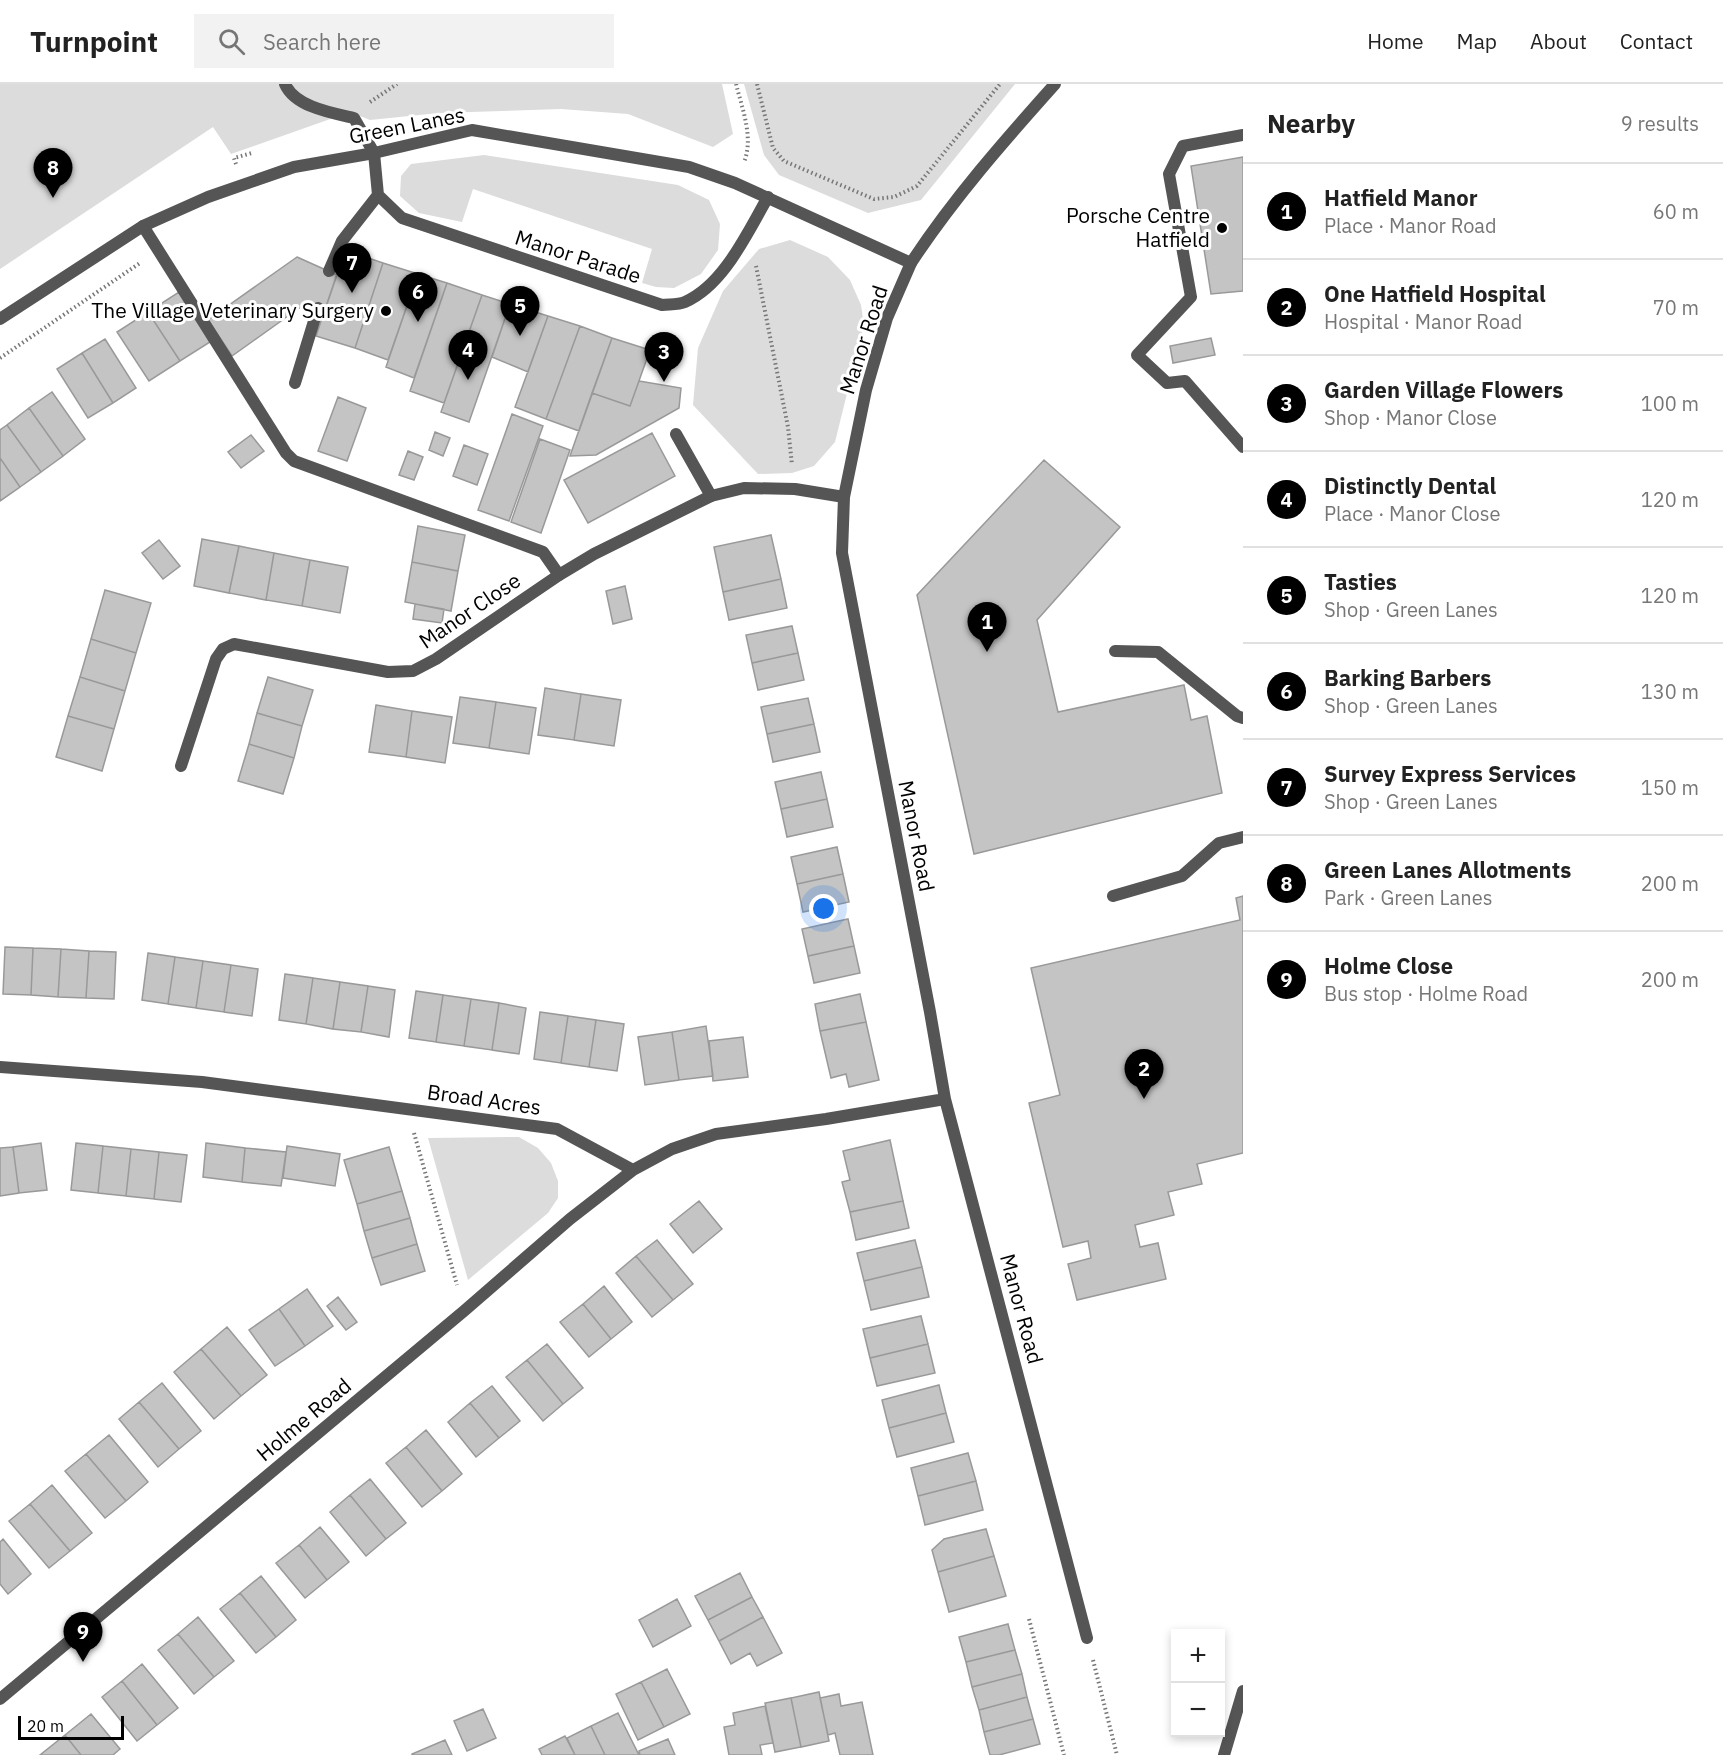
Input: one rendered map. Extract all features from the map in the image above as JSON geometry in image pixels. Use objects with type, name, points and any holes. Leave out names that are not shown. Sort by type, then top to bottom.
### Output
[{"type":"street","points":[[285,84],[288,92],[312,107],[354,118],[374,153],[378,195],[342,241],[329,271]]},
{"type":"street","name":"Manor Road","points":[[1055,84],[935,226],[911,263],[887,318],[866,390],[844,497],[842,553],[945,1099],[1087,1638]]},
{"type":"street","name":"Green Lanes","points":[[0,319],[143,226],[208,197],[294,167],[374,153],[472,130],[689,167],[735,183],[911,263]]},
{"type":"street","points":[[1243,135],[1183,146],[1169,174],[1191,297],[1137,355],[1167,383],[1185,381],[1243,447]]},
{"type":"street","name":"Manor Parade","points":[[378,195],[402,218],[662,305],[683,303],[701,292],[716,278],[738,250],[768,198]]},
{"type":"street","points":[[143,226],[286,453],[294,460],[543,552],[559,575]]},
{"type":"street","points":[[295,383],[318,308]]},
{"type":"street","points":[[676,434],[711,496]]},
{"type":"street","name":"Manor Close","points":[[181,766],[216,659],[223,649],[234,644],[388,672],[413,671],[436,659],[559,575],[594,554],[711,496],[744,488],[795,489],[844,497]]},
{"type":"street","points":[[1115,651],[1158,652],[1237,716],[1243,718]]},
{"type":"street","points":[[1113,896],[1182,876],[1219,843],[1243,837]]},
{"type":"street","name":"Broad Acres","points":[[0,1067],[202,1082],[557,1130],[633,1170]]},
{"type":"street","points":[[633,1170],[672,1149],[716,1134],[945,1099]]},
{"type":"street","name":"Holme Road","points":[[0,1699],[464,1311],[570,1219],[633,1170]]},
{"type":"street","points":[[1224,1755],[1243,1691]]},
{"type":"path","points":[[735,183],[747,155],[747,125],[736,84]]},
{"type":"path","points":[[757,84],[773,148],[784,161],[874,199],[894,197],[916,186],[1000,84]]},
{"type":"path","points":[[0,358],[158,250]]},
{"type":"path","points":[[738,250],[756,265],[788,427],[795,489]]},
{"type":"path","points":[[407,1109],[464,1311]]},
{"type":"path","points":[[1029,1619],[1064,1755]]},
{"type":"path","points":[[1087,1638],[1117,1755]]},
{"type":"shaded area","points":[[0,84],[722,84],[733,134],[713,147],[628,114],[561,109],[439,113],[370,120],[350,112],[231,154],[213,127],[0,269]]},
{"type":"shaded area","points":[[744,84],[1015,84],[921,200],[868,213],[779,175],[764,155]]},
{"type":"shaded area","points":[[484,155],[678,185],[709,200],[720,224],[718,250],[701,274],[674,288],[656,287],[642,283],[652,249],[473,189],[462,222],[419,213],[400,196],[401,176],[411,164]]},
{"type":"shaded area","points":[[790,240],[828,257],[850,280],[861,305],[864,325],[835,442],[814,466],[792,473],[758,474],[693,405],[698,348],[723,291],[759,249]]},
{"type":"shaded area","points":[[519,1137],[538,1148],[551,1163],[558,1181],[558,1198],[548,1213],[468,1280],[428,1138]]},
{"type":"building","name":"Porsche Centre Hatfield","points":[[1243,157],[1243,291],[1211,294],[1191,166]]},
{"type":"building","points":[[345,250],[383,263],[355,348],[316,336]]},
{"type":"building","points":[[297,257],[337,275],[325,310],[305,304],[232,356],[208,320]]},
{"type":"building","name":"The Village Veterinary Surgery","points":[[383,263],[418,274],[388,360],[355,348]]},
{"type":"building","points":[[418,274],[447,283],[414,378],[386,367]]},
{"type":"building","points":[[447,283],[482,295],[444,403],[410,391]]},
{"type":"building","points":[[179,292],[210,342],[180,361],[148,312]]},
{"type":"building","points":[[482,295],[510,304],[469,422],[441,412]]},
{"type":"building","points":[[510,304],[548,316],[528,372],[492,357]]},
{"type":"building","points":[[148,312],[180,361],[149,381],[117,332]]},
{"type":"building","points":[[548,316],[580,326],[546,419],[515,407]]},
{"type":"building","points":[[580,326],[612,338],[579,431],[546,419]]},
{"type":"building","points":[[612,338],[650,350],[630,406],[592,393]]},
{"type":"building","points":[[1211,338],[1215,355],[1173,363],[1170,346]]},
{"type":"building","points":[[105,339],[136,388],[113,403],[82,353]]},
{"type":"building","points":[[82,353],[113,403],[88,418],[57,369]]},
{"type":"building","points":[[639,381],[681,388],[679,408],[596,455],[570,456],[592,393],[630,406]]},
{"type":"building","points":[[52,392],[85,439],[63,456],[29,408]]},
{"type":"building","points":[[338,397],[366,408],[347,461],[318,451]]},
{"type":"building","points":[[29,408],[63,456],[41,472],[7,425]]},
{"type":"building","points":[[512,414],[543,426],[509,521],[478,510]]},
{"type":"building","points":[[7,425],[41,472],[20,487],[0,458],[0,430]]},
{"type":"building","points":[[435,432],[450,438],[443,456],[429,450]]},
{"type":"building","points":[[652,433],[675,476],[588,523],[564,480]]},
{"type":"building","points":[[251,435],[264,451],[241,468],[228,452]]},
{"type":"building","points":[[540,439],[570,450],[541,533],[511,522]]},
{"type":"building","points":[[464,445],[488,454],[477,485],[453,476]]},
{"type":"building","points":[[408,451],[423,457],[414,480],[399,475]]},
{"type":"building","points":[[0,458],[20,487],[0,501]]},
{"type":"building","points":[[1044,460],[1120,527],[1037,620],[1058,712],[1184,685],[1191,720],[1207,716],[1222,793],[974,854],[917,595]]},
{"type":"building","points":[[418,526],[465,535],[458,571],[412,562]]},
{"type":"building","points":[[771,535],[781,579],[723,592],[714,547]]},
{"type":"building","points":[[202,539],[239,546],[229,593],[194,586]]},
{"type":"building","points":[[159,540],[180,566],[163,579],[142,553]]},
{"type":"building","points":[[239,546],[274,553],[266,600],[229,593]]},
{"type":"building","points":[[274,553],[310,560],[302,606],[266,600]]},
{"type":"building","points":[[310,560],[348,567],[340,613],[302,606]]},
{"type":"building","points":[[412,562],[458,571],[451,611],[405,602]]},
{"type":"building","points":[[781,579],[787,608],[729,620],[723,592]]},
{"type":"building","points":[[625,586],[632,619],[613,624],[606,591]]},
{"type":"building","points":[[105,590],[151,603],[136,653],[91,639]]},
{"type":"building","points":[[415,604],[444,609],[442,623],[413,619]]},
{"type":"building","points":[[792,626],[798,653],[752,663],[746,635]]},
{"type":"building","points":[[91,639],[136,653],[125,691],[80,677]]},
{"type":"building","points":[[798,653],[804,680],[758,690],[752,663]]},
{"type":"building","points":[[80,677],[125,691],[114,729],[68,716]]},
{"type":"building","points":[[268,677],[313,690],[302,726],[257,713]]},
{"type":"building","points":[[545,688],[581,694],[574,740],[538,735]]},
{"type":"building","points":[[581,694],[621,700],[614,746],[574,740]]},
{"type":"building","points":[[460,697],[496,702],[489,748],[453,743]]},
{"type":"building","points":[[808,698],[814,724],[767,734],[761,707]]},
{"type":"building","points":[[496,702],[536,708],[529,754],[489,748]]},
{"type":"building","points":[[376,705],[412,711],[406,757],[369,752]]},
{"type":"building","points":[[412,711],[452,717],[445,763],[406,757]]},
{"type":"building","points":[[257,713],[302,726],[294,758],[249,744]]},
{"type":"building","points":[[68,716],[114,729],[102,771],[56,757]]},
{"type":"building","points":[[814,724],[820,752],[773,762],[767,734]]},
{"type":"building","points":[[249,744],[294,758],[283,794],[238,781]]},
{"type":"building","points":[[821,772],[827,799],[781,809],[775,782]]},
{"type":"building","points":[[827,799],[833,827],[787,837],[781,809]]},
{"type":"building","points":[[837,847],[843,874],[797,884],[791,857]]},
{"type":"building","points":[[843,874],[849,902],[803,912],[797,884]]},
{"type":"building","points":[[1243,896],[1243,1153],[1197,1164],[1202,1184],[1168,1192],[1174,1215],[1135,1225],[1140,1247],[1158,1243],[1166,1279],[1077,1300],[1068,1264],[1091,1258],[1088,1241],[1063,1247],[1029,1103],[1060,1095],[1031,968],[1240,920],[1236,898]]},
{"type":"building","points":[[848,919],[854,946],[808,956],[802,929]]},
{"type":"building","points":[[854,946],[860,973],[814,983],[808,956]]},
{"type":"building","points":[[5,947],[33,948],[31,995],[3,994]]},
{"type":"building","points":[[33,948],[61,949],[58,997],[31,995]]},
{"type":"building","points":[[61,949],[89,951],[86,998],[58,997]]},
{"type":"building","points":[[89,951],[116,952],[114,999],[86,998]]},
{"type":"building","points":[[148,953],[175,957],[168,1004],[142,1000]]},
{"type":"building","points":[[175,957],[203,961],[196,1008],[168,1004]]},
{"type":"building","points":[[203,961],[231,965],[224,1012],[196,1008]]},
{"type":"building","points":[[231,965],[258,969],[252,1016],[224,1012]]},
{"type":"building","points":[[285,974],[313,978],[306,1024],[279,1020]]},
{"type":"building","points":[[313,978],[340,982],[333,1029],[306,1024]]},
{"type":"building","points":[[340,982],[368,986],[361,1032],[333,1029]]},
{"type":"building","points":[[368,986],[395,990],[389,1037],[361,1032]]},
{"type":"building","points":[[416,991],[443,995],[436,1042],[409,1038]]},
{"type":"building","points":[[860,994],[866,1022],[820,1031],[815,1004]]},
{"type":"building","points":[[443,995],[471,999],[464,1046],[436,1042]]},
{"type":"building","points":[[471,999],[499,1003],[492,1050],[464,1046]]},
{"type":"building","points":[[499,1003],[526,1008],[519,1054],[492,1050]]},
{"type":"building","points":[[540,1012],[568,1016],[561,1063],[534,1059]]},
{"type":"building","points":[[568,1016],[596,1020],[589,1067],[561,1063]]},
{"type":"building","points":[[596,1020],[624,1024],[617,1071],[589,1067]]},
{"type":"building","points":[[866,1022],[879,1080],[849,1087],[846,1074],[831,1078],[820,1031]]},
{"type":"building","points":[[706,1026],[713,1076],[679,1080],[672,1032]]},
{"type":"building","points":[[672,1032],[679,1080],[645,1085],[638,1037]]},
{"type":"building","points":[[743,1037],[748,1077],[713,1081],[709,1041]]},
{"type":"building","points":[[890,1140],[903,1201],[850,1212],[842,1182],[850,1180],[843,1151]]},
{"type":"building","points":[[41,1143],[47,1190],[19,1193],[13,1147]]},
{"type":"building","points":[[76,1143],[103,1146],[98,1193],[71,1190]]},
{"type":"building","points":[[206,1143],[245,1148],[242,1182],[203,1177]]},
{"type":"building","points":[[103,1146],[131,1149],[126,1196],[98,1193]]},
{"type":"building","points":[[287,1146],[340,1154],[335,1186],[283,1178]]},
{"type":"building","points":[[13,1147],[19,1193],[0,1196],[0,1148]]},
{"type":"building","points":[[389,1147],[402,1191],[357,1204],[344,1160]]},
{"type":"building","points":[[245,1148],[286,1152],[281,1186],[242,1182]]},
{"type":"building","points":[[131,1149],[159,1152],[154,1199],[126,1196]]},
{"type":"building","points":[[159,1152],[187,1155],[181,1202],[154,1199]]},
{"type":"building","points":[[402,1191],[410,1218],[364,1231],[357,1204]]},
{"type":"building","points":[[699,1201],[722,1229],[693,1253],[670,1224]]},
{"type":"building","points":[[903,1201],[909,1228],[856,1240],[850,1212]]},
{"type":"building","points":[[410,1218],[417,1244],[372,1258],[364,1231]]},
{"type":"building","points":[[657,1240],[693,1284],[673,1300],[636,1256]]},
{"type":"building","points":[[915,1240],[922,1267],[864,1281],[857,1253]]},
{"type":"building","points":[[417,1244],[425,1271],[381,1285],[372,1258]]},
{"type":"building","points":[[636,1256],[673,1300],[652,1317],[616,1273]]},
{"type":"building","points":[[922,1267],[929,1297],[871,1310],[864,1281]]},
{"type":"building","points":[[604,1286],[632,1322],[611,1339],[583,1304]]},
{"type":"building","points":[[307,1289],[333,1326],[305,1346],[279,1309]]},
{"type":"building","points":[[338,1297],[357,1322],[346,1330],[327,1306]]},
{"type":"building","points":[[583,1304],[611,1339],[589,1357],[560,1322]]},
{"type":"building","points":[[279,1309],[305,1346],[275,1366],[249,1330]]},
{"type":"building","points":[[921,1316],[928,1344],[870,1358],[863,1329]]},
{"type":"building","points":[[227,1327],[267,1375],[241,1396],[201,1349]]},
{"type":"building","points":[[547,1344],[583,1388],[563,1404],[527,1360]]},
{"type":"building","points":[[928,1344],[935,1373],[877,1386],[870,1358]]},
{"type":"building","points":[[201,1349],[241,1396],[214,1419],[174,1372]]},
{"type":"building","points":[[527,1360],[563,1404],[543,1421],[506,1377]]},
{"type":"building","points":[[162,1383],[201,1431],[179,1449],[139,1402]]},
{"type":"building","points":[[939,1385],[946,1413],[889,1428],[882,1400]]},
{"type":"building","points":[[492,1386],[520,1421],[499,1438],[470,1403]]},
{"type":"building","points":[[139,1402],[179,1449],[158,1467],[119,1419]]},
{"type":"building","points":[[470,1403],[499,1438],[476,1457],[448,1422]]},
{"type":"building","points":[[946,1413],[954,1442],[897,1457],[889,1428]]},
{"type":"building","points":[[426,1430],[462,1474],[442,1491],[406,1447]]},
{"type":"building","points":[[109,1435],[148,1482],[126,1501],[86,1454]]},
{"type":"building","points":[[406,1447],[442,1491],[422,1507],[386,1463]]},
{"type":"building","points":[[968,1453],[976,1481],[918,1496],[911,1468]]},
{"type":"building","points":[[86,1454],[126,1501],[105,1518],[65,1471]]},
{"type":"building","points":[[370,1479],[406,1523],[386,1539],[350,1495]]},
{"type":"building","points":[[976,1481],[983,1510],[925,1525],[918,1496]]},
{"type":"building","points":[[52,1485],[92,1533],[70,1551],[30,1504]]},
{"type":"building","points":[[350,1495],[386,1539],[366,1556],[330,1512]]},
{"type":"building","points":[[30,1504],[70,1551],[49,1568],[9,1521]]},
{"type":"building","points":[[320,1527],[349,1562],[327,1580],[299,1545]]},
{"type":"building","points":[[986,1529],[994,1556],[938,1572],[932,1550],[944,1539]]},
{"type":"building","points":[[3,1539],[31,1574],[8,1594],[0,1584],[0,1542]]},
{"type":"building","points":[[299,1545],[327,1580],[305,1598],[276,1563]]},
{"type":"building","points":[[994,1556],[1006,1596],[949,1612],[938,1572]]},
{"type":"building","points":[[740,1573],[752,1597],[708,1620],[695,1596]]},
{"type":"building","points":[[261,1576],[296,1620],[276,1637],[240,1593]]},
{"type":"building","points":[[240,1593],[276,1637],[256,1653],[220,1609]]},
{"type":"building","points":[[752,1597],[763,1617],[719,1641],[708,1620]]},
{"type":"building","points":[[677,1599],[691,1626],[653,1647],[639,1620]]},
{"type":"building","points":[[198,1617],[234,1661],[214,1677],[178,1634]]},
{"type":"building","points":[[763,1617],[782,1653],[757,1666],[750,1653],[731,1664],[719,1641]]},
{"type":"building","points":[[1008,1624],[1015,1650],[966,1662],[959,1637]]},
{"type":"building","points":[[178,1634],[214,1677],[194,1694],[158,1650]]},
{"type":"building","points":[[1015,1650],[1022,1674],[972,1687],[966,1662]]},
{"type":"building","points":[[142,1664],[178,1708],[157,1725],[122,1681]]},
{"type":"building","points":[[667,1669],[690,1714],[664,1727],[641,1682]]},
{"type":"building","points":[[1022,1674],[1027,1697],[979,1710],[972,1687]]},
{"type":"building","points":[[122,1681],[157,1725],[137,1741],[102,1697]]},
{"type":"building","points":[[641,1682],[664,1727],[638,1740],[616,1694]]},
{"type":"building","points":[[819,1692],[829,1741],[801,1747],[791,1698]]},
{"type":"building","points":[[839,1694],[841,1706],[862,1702],[873,1755],[840,1755],[835,1733],[828,1735],[820,1698]]},
{"type":"building","points":[[1027,1697],[1033,1719],[984,1732],[979,1710]]},
{"type":"building","points":[[791,1698],[801,1747],[775,1752],[765,1703]]},
{"type":"building","points":[[765,1706],[773,1743],[760,1745],[762,1755],[729,1755],[724,1727],[735,1725],[733,1713]]},
{"type":"building","points":[[483,1709],[496,1738],[467,1751],[454,1721]]},
{"type":"building","points":[[618,1713],[639,1755],[605,1755],[591,1726]]},
{"type":"building","points":[[91,1714],[120,1749],[113,1755],[81,1755],[65,1735]]},
{"type":"building","points":[[1033,1719],[1040,1744],[999,1755],[990,1755],[984,1732]]},
{"type":"building","points":[[591,1726],[605,1755],[575,1755],[567,1738]]},
{"type":"building","points":[[65,1735],[81,1755],[40,1755]]},
{"type":"building","points":[[565,1736],[575,1755],[542,1755],[539,1749]]},
{"type":"building","points":[[668,1739],[675,1755],[640,1755],[639,1751]]},
{"type":"building","points":[[445,1740],[452,1755],[412,1755],[412,1754]]},
{"type":"place","name":"Green Lanes Allotments","points":[[53,198]]},
{"type":"place","name":"Porsche Centre Hatfield","points":[[1222,228]]},
{"type":"place","name":"Survey Express Services","points":[[352,293]]},
{"type":"place","name":"The Village Veterinary Surgery","points":[[386,311]]},
{"type":"place","name":"Barking Barbers","points":[[418,322]]},
{"type":"place","name":"Tasties","points":[[520,336]]},
{"type":"place","name":"Distinctly Dental","points":[[468,380]]},
{"type":"place","name":"Garden Village Flowers","points":[[664,382]]},
{"type":"place","name":"Hatfield Manor","points":[[987,652]]},
{"type":"place","name":"One Hatfield Hospital","points":[[1144,1099]]},
{"type":"place","name":"Holme Close","points":[[83,1662]]}]
